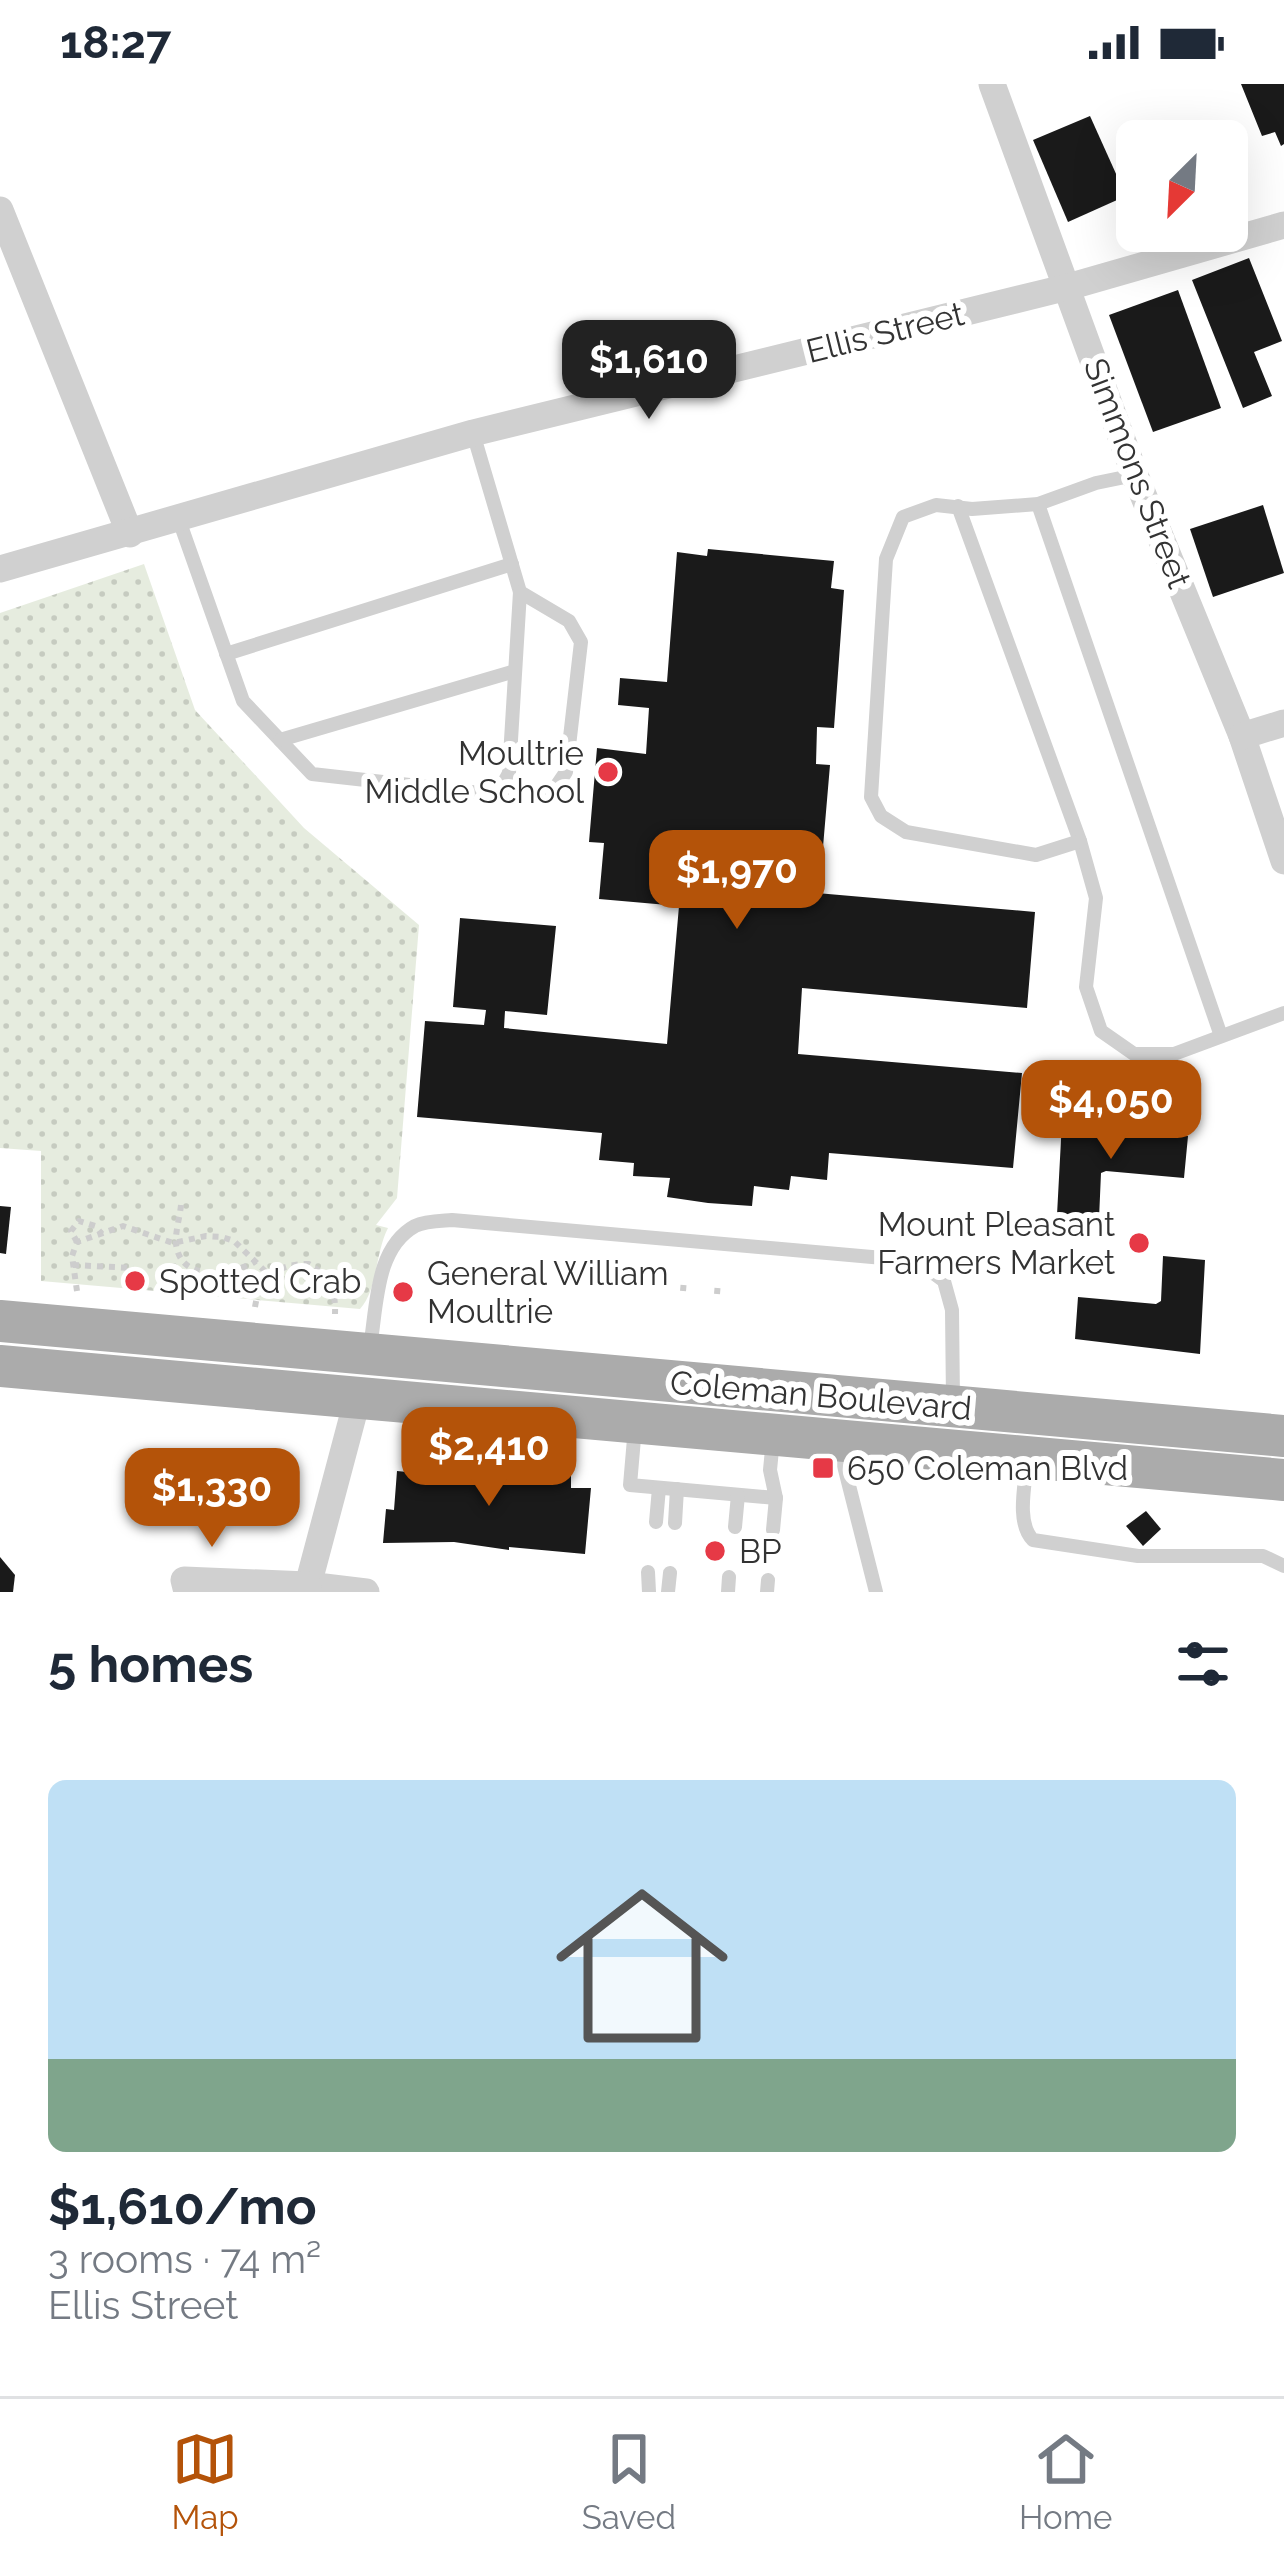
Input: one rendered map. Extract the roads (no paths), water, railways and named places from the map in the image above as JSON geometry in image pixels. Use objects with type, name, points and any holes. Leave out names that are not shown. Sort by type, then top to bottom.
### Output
[{"type":"main road","name":"Coleman Boulevard","points":[[0,1321],[1284,1436]]},
{"type":"main road","name":"Coleman Boulevard","points":[[0,1366],[1284,1480]]},
{"type":"main road","points":[[358,1397],[390,1374],[568,1390],[685,1382]]},
{"type":"street","name":"Simmons Street","points":[[995,85],[1135,475],[1242,736],[1284,861]]},
{"type":"street","points":[[0,210],[130,534]]},
{"type":"street","name":"Ellis Street","points":[[0,569],[473,433],[1068,286],[1284,225]]},
{"type":"street","points":[[1242,736],[1284,723]]},
{"type":"street","points":[[308,1589],[358,1397]]},
{"type":"street","points":[[187,1592],[184,1580],[366,1592]]},
{"type":"lane","points":[[473,433],[520,592],[509,773],[497,795]]},
{"type":"lane","points":[[1080,841],[1036,855],[906,832],[880,816],[871,797],[886,559],[903,517],[936,505],[972,509],[1038,504],[1135,475]]},
{"type":"lane","points":[[1038,504],[1222,1036]]},
{"type":"lane","points":[[958,506],[1080,841],[1096,898],[1085,987],[1101,1031],[1133,1054],[1174,1054],[1284,1013]]},
{"type":"lane","points":[[179,520],[242,701],[312,774],[526,798],[553,791],[566,772],[581,642],[569,621],[520,592]]},
{"type":"lane","points":[[226,654],[512,564]]},
{"type":"lane","points":[[280,740],[515,671]]},
{"type":"lane","points":[[369,1354],[385,1261],[398,1240],[418,1224],[452,1220],[916,1261],[944,1281],[952,1310],[953,1406]]},
{"type":"lane","points":[[635,1422],[630,1486],[776,1498]]},
{"type":"lane","points":[[773,1435],[773,1530]]},
{"type":"lane","points":[[837,1440],[876,1592]]},
{"type":"lane","points":[[1027,1457],[1024,1519],[1025,1532],[1033,1540],[1138,1556],[1262,1556],[1284,1566]]},
{"type":"lane","points":[[656,1522],[658,1488]]},
{"type":"lane","points":[[675,1523],[677,1489]]},
{"type":"lane","points":[[735,1527],[738,1495]]},
{"type":"lane","points":[[648,1572],[649,1592]]},
{"type":"lane","points":[[668,1592],[670,1573]]},
{"type":"place","name":"Moultrie Middle School","points":[[608,772]]},
{"type":"place","name":"Mount Pleasant Farmers Market","points":[[1139,1243]]},
{"type":"place","name":"Spotted Crab","points":[[135,1281]]},
{"type":"place","name":"General William Moultrie","points":[[403,1292]]},
{"type":"place","name":"650 Coleman Blvd","points":[[823,1468]]},
{"type":"place","name":"BP","points":[[715,1551]]}]
